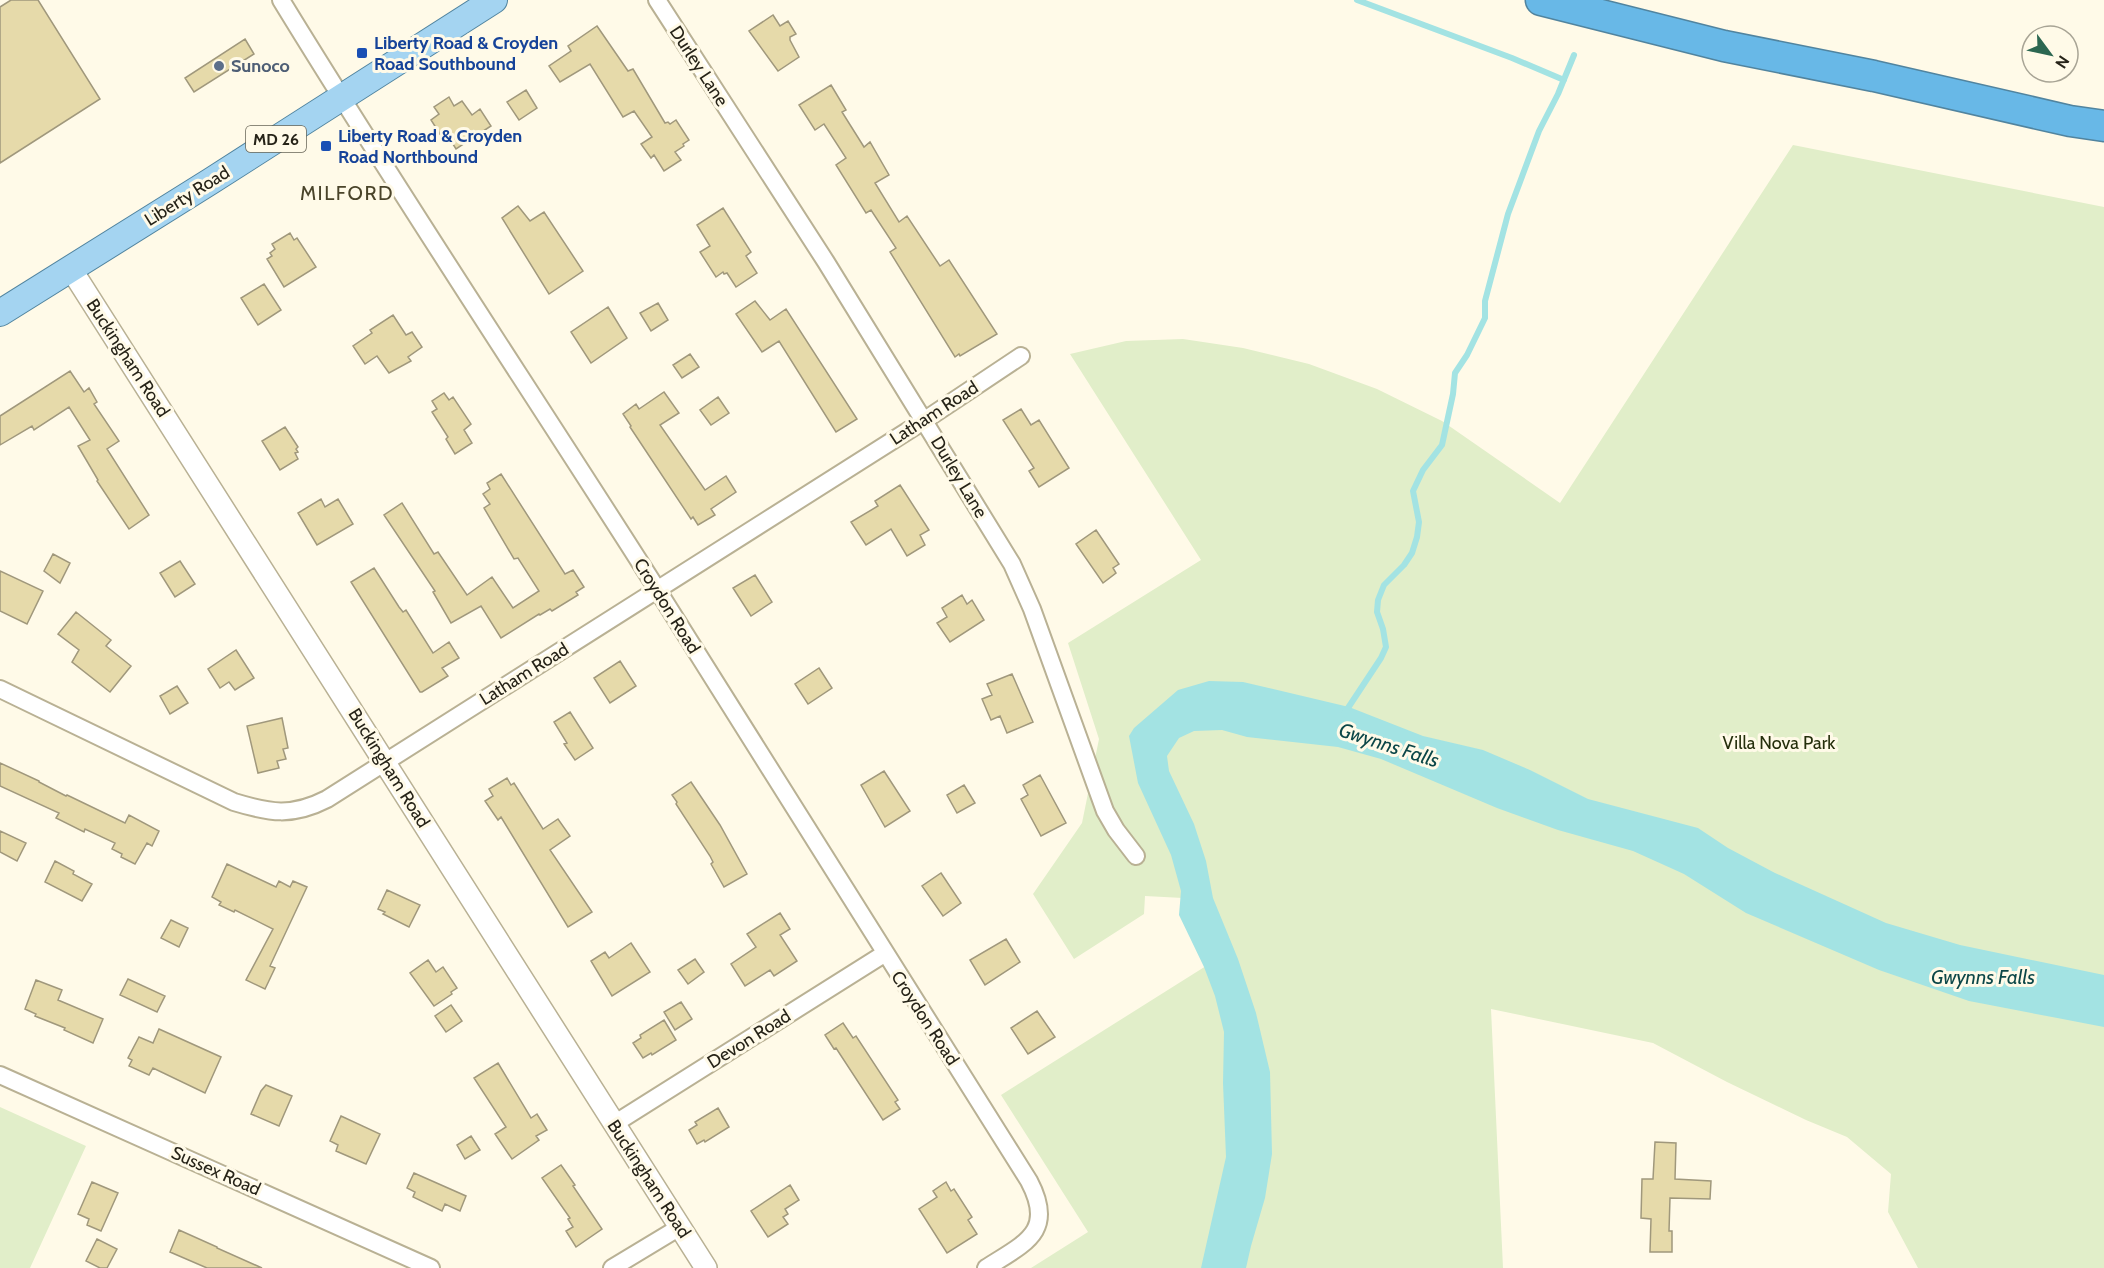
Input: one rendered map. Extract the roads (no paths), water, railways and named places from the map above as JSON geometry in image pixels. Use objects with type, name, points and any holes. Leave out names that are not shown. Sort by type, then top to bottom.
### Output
[{"type":"highway","points":[[1541,0],[1724,46],[1874,76],[2070,121],[2104,126]]},
{"type":"main road","name":"Liberty Road","points":[[0,313],[494,0]]},
{"type":"street","name":"Croydon Road","points":[[281,0],[341,98],[657,589],[884,954],[1029,1181],[1036,1194],[1040,1218],[1029,1238],[1018,1248],[986,1268]]},
{"type":"street","name":"Durley Lane","points":[[657,0],[925,420],[1012,564],[1032,609],[1105,811],[1136,856]]},
{"type":"street","name":"Buckingham Road","points":[[71,269],[706,1268]]},
{"type":"street","name":"Latham Road","points":[[0,689],[218,795],[255,808],[289,813],[315,806],[925,420],[1021,356]]},
{"type":"street","name":"Devon Road","points":[[614,1124],[884,954]]},
{"type":"street","name":"Sussex Road","points":[[0,1075],[431,1268]]},
{"type":"street","points":[[612,1268],[680,1227]]},
{"type":"water","name":"Gwynns Falls","points":[[1209,681],[1243,682],[1349,707],[1423,736],[1483,750],[1588,799],[1698,828],[1728,848],[1775,873],[1886,923],[1960,945],[2104,975],[2104,1027],[1969,1001],[1879,970],[1746,913],[1684,874],[1633,851],[1558,830],[1497,808],[1381,759],[1338,747],[1247,737],[1222,730],[1194,731],[1179,738],[1167,756],[1169,771],[1194,824],[1206,861],[1213,898],[1238,959],[1256,1013],[1270,1072],[1272,1154],[1265,1198],[1246,1268],[1201,1268],[1226,1157],[1223,1083],[1224,1032],[1215,996],[1204,967],[1179,915],[1181,891],[1171,855],[1138,783],[1129,736],[1134,728],[1178,690]]},
{"type":"waterway","points":[[1357,0],[1564,80]]},
{"type":"waterway","points":[[1344,714],[1386,647],[1377,612],[1378,600],[1384,585],[1404,565],[1412,553],[1419,522],[1413,491],[1423,470],[1442,445],[1455,373],[1467,355],[1485,318],[1485,301],[1508,214],[1539,131],[1574,55]]},
{"type":"place","name":"Liberty Road & Croyden Road Southbound","points":[[362,53]]},
{"type":"place","name":"Sunoco","points":[[219,66]]},
{"type":"place","name":"Liberty Road & Croyden Road Northbound","points":[[326,146]]},
{"type":"district","name":"MILFORD","points":[[347,193]]},
{"type":"park label","name":"Villa Nova Park","points":[[1779,743]]}]
